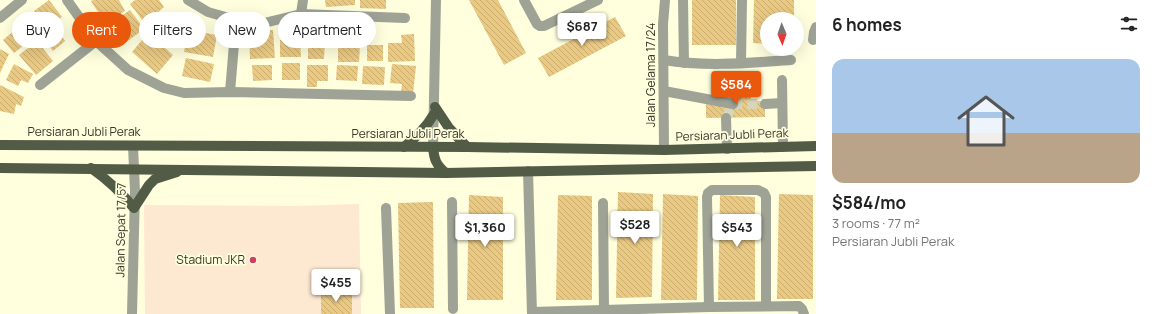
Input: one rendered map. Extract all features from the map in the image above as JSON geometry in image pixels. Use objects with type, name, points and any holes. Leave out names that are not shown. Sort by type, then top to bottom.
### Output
[{"type":"main road","points":[[404,146],[418,136],[428,124],[434,110],[468,147]]},
{"type":"main road","name":"Persiaran Jubli Perak","points":[[0,145],[404,146],[664,150],[816,146]]},
{"type":"main road","points":[[433,147],[436,163],[446,173]]},
{"type":"main road","points":[[0,168],[446,173],[816,166]]},
{"type":"main road","points":[[91,168],[116,188],[134,208],[149,185],[155,179],[186,169]]},
{"type":"street","points":[[0,18],[22,0]]},
{"type":"street","points":[[67,0],[75,12]]},
{"type":"street","points":[[188,0],[208,12],[214,14]]},
{"type":"street","points":[[301,12],[303,0]]},
{"type":"street","points":[[433,147],[436,0]]},
{"type":"street","points":[[524,0],[537,24],[544,26],[598,0]]},
{"type":"street","points":[[665,0],[682,4],[684,63]]},
{"type":"street","name":"Jalan Gelama 17/24","points":[[664,150],[663,24],[665,0]]},
{"type":"street","points":[[741,64],[742,0]]},
{"type":"street","points":[[376,17],[405,18]]},
{"type":"street","points":[[813,40],[816,27]]},
{"type":"street","points":[[40,85],[87,48]]},
{"type":"street","points":[[104,48],[128,70],[164,88],[184,93],[230,92],[411,96]]},
{"type":"street","points":[[230,92],[234,48]]},
{"type":"street","points":[[664,60],[684,63],[741,64],[791,60]]},
{"type":"street","points":[[782,80],[783,147]]},
{"type":"street","points":[[664,91],[733,104]]},
{"type":"street","points":[[765,104],[782,103]]},
{"type":"street","points":[[726,118],[727,149]]},
{"type":"street","name":"Jalan Sepat 17/57","points":[[132,314],[135,169],[133,146]]},
{"type":"street","points":[[528,171],[532,313],[604,310],[625,312],[709,307],[799,306],[804,314]]},
{"type":"street","points":[[709,307],[707,197],[708,193],[712,190],[758,190],[764,193],[766,197],[766,306]]},
{"type":"street","points":[[452,202],[453,312]]},
{"type":"street","points":[[603,203],[604,310]]},
{"type":"street","points":[[386,208],[390,314]]},
{"type":"shaded area","name":"Stadium JKR","points":[[359,204],[361,314],[145,314],[144,205],[295,206]]},
{"type":"building","points":[[49,0],[58,12],[35,12],[34,11]]},
{"type":"building","points":[[119,0],[125,11],[98,12],[91,1]]},
{"type":"building","points":[[135,0],[159,0],[164,7],[158,12],[139,12],[139,16],[130,4]]},
{"type":"building","points":[[325,0],[355,0],[355,5],[326,7]]},
{"type":"building","points":[[360,0],[386,0],[386,9],[360,8]]},
{"type":"building","points":[[469,0],[498,0],[526,53],[504,65]]},
{"type":"building","points":[[692,0],[736,0],[736,45],[692,45]]},
{"type":"building","points":[[754,0],[794,0],[794,12],[760,12],[760,44],[753,43]]},
{"type":"building","points":[[130,10],[139,22],[139,33],[131,39],[131,12],[127,12]]},
{"type":"building","points":[[615,17],[626,36],[549,77],[538,58]]},
{"type":"building","points":[[270,30],[273,30],[275,58],[250,59],[250,48],[270,48]]},
{"type":"building","points":[[12,32],[12,48],[20,48],[14,53],[3,40]]},
{"type":"building","points":[[206,33],[214,34],[215,48],[213,57],[184,52],[185,48],[206,48]]},
{"type":"building","points":[[414,34],[415,61],[388,62],[388,43],[402,43],[401,35]]},
{"type":"building","points":[[139,44],[139,48],[165,48],[173,55],[157,74],[132,52]]},
{"type":"building","points":[[376,45],[383,45],[383,61],[367,61],[367,48],[376,48]]},
{"type":"building","points":[[28,48],[43,48],[53,61],[36,75],[19,55]]},
{"type":"building","points":[[280,48],[300,48],[301,57],[280,57]]},
{"type":"building","points":[[308,48],[325,48],[324,59],[308,59]]},
{"type":"building","points":[[338,48],[360,48],[359,62],[338,62]]},
{"type":"building","points":[[0,49],[9,54],[0,73]]},
{"type":"building","points":[[186,58],[214,64],[210,82],[182,76]]},
{"type":"building","points":[[282,63],[300,63],[300,80],[282,80]]},
{"type":"building","points":[[14,64],[33,74],[28,83],[21,80],[18,86],[6,80]]},
{"type":"building","points":[[392,64],[416,66],[413,93],[401,92],[402,84],[390,83]]},
{"type":"building","points":[[252,65],[272,65],[272,80],[253,81]]},
{"type":"building","points":[[307,65],[328,65],[328,81],[317,81],[317,87],[307,87]]},
{"type":"building","points":[[337,65],[358,66],[357,81],[336,80]]},
{"type":"building","points":[[363,66],[385,67],[384,85],[362,84]]},
{"type":"building","points":[[0,85],[24,97],[21,106],[16,104],[14,114],[0,111]]},
{"type":"building","points":[[751,88],[751,101],[765,101],[765,117],[706,118],[706,101],[722,101],[721,89]]},
{"type":"building","points":[[618,192],[653,194],[652,297],[616,298]]},
{"type":"building","points":[[663,194],[698,196],[697,300],[661,300]]},
{"type":"building","points":[[779,194],[813,195],[813,299],[777,299]]},
{"type":"building","points":[[469,195],[503,197],[503,300],[467,300]]},
{"type":"building","points":[[558,195],[592,196],[592,300],[556,300]]},
{"type":"building","points":[[720,195],[755,197],[755,300],[718,300]]},
{"type":"building","points":[[433,202],[434,308],[400,308],[398,203]]},
{"type":"building","points":[[321,292],[352,292],[352,314],[321,314]]},
{"type":"tunnel","points":[[726,118],[733,104],[765,104]]},
{"type":"place","name":"Stadium JKR","points":[[253,260]]}]
